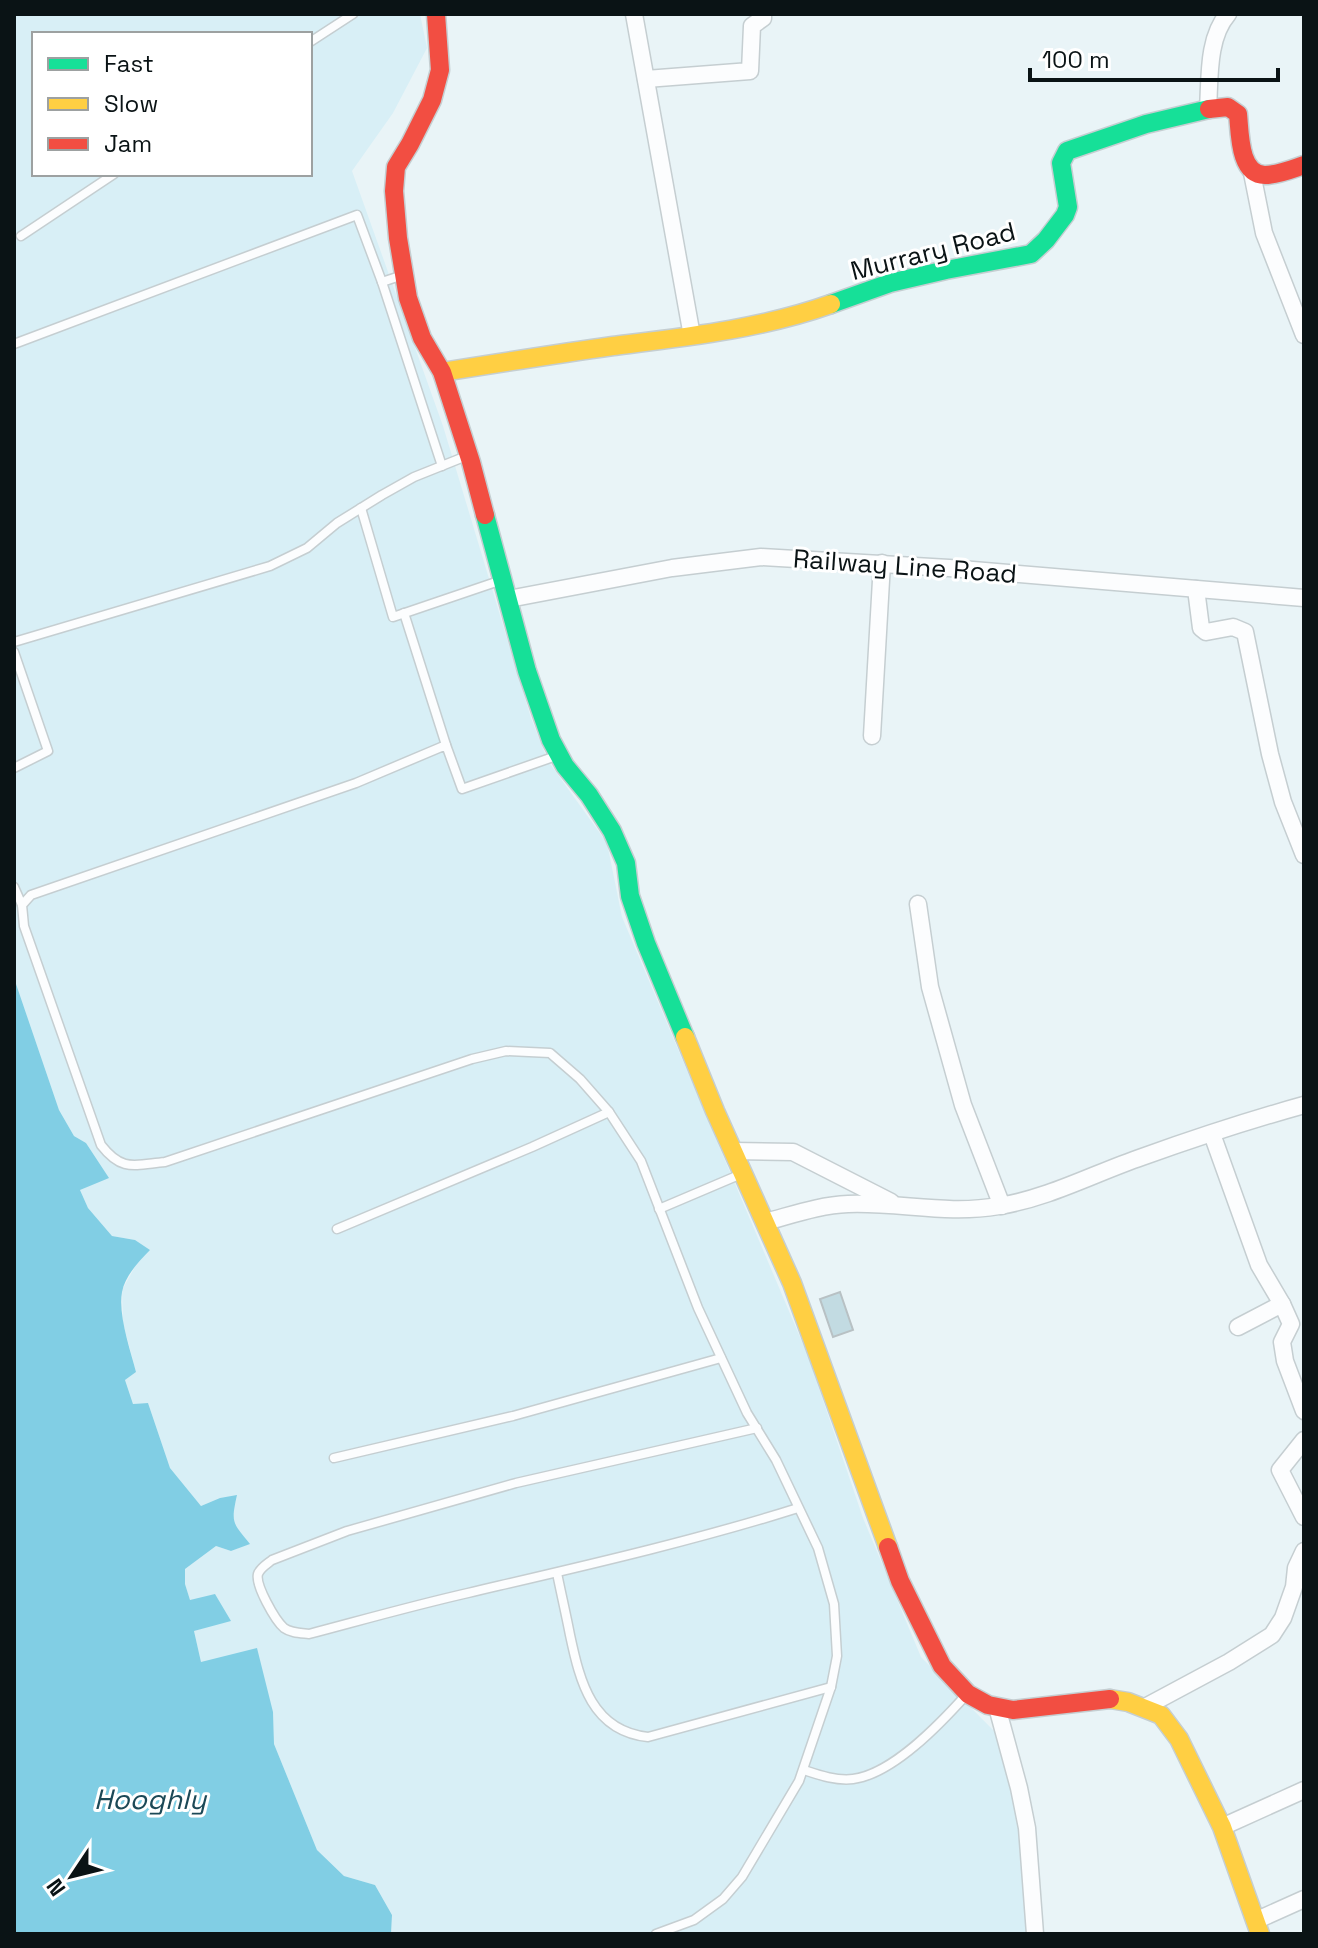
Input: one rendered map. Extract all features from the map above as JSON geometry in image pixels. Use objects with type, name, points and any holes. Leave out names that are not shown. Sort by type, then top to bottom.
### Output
[{"type":"street","points":[[436,14],[440,70],[432,100],[396,167],[394,191],[408,298],[422,338],[442,372],[469,455],[527,671],[551,740],[565,766],[589,795],[612,831],[626,863],[630,896],[646,943],[792,1283],[900,1581],[942,1666],[968,1694],[988,1705],[1013,1710],[1109,1699],[1145,1707],[1161,1715],[1179,1739],[1222,1827],[1258,1927],[1304,1899]]},
{"type":"street","points":[[634,14],[692,336]]},
{"type":"street","points":[[646,79],[750,71],[752,26],[763,18],[763,14]]},
{"type":"street","points":[[1228,14],[1217,32],[1211,59],[1208,109],[1228,107],[1238,114],[1241,144],[1252,173],[1264,233],[1304,335]]},
{"type":"street","name":"Murrary Road","points":[[442,372],[692,336],[772,321],[814,310],[890,283],[1031,254],[1046,240],[1068,207],[1061,163],[1067,151],[1118,133],[1208,109]]},
{"type":"street","points":[[1252,173],[1279,173],[1304,165]]},
{"type":"street","name":"Railway Line Road","points":[[509,599],[672,568],[761,557],[882,563],[1304,598]]},
{"type":"street","points":[[872,736],[882,563]]},
{"type":"street","points":[[1196,589],[1201,628],[1206,632],[1233,627],[1245,632],[1276,778],[1304,855]]},
{"type":"street","points":[[918,904],[930,987],[959,1090],[1002,1206]]},
{"type":"street","points":[[765,1222],[833,1205],[870,1204],[951,1211],[1002,1206],[1032,1199],[1142,1157],[1304,1105]]},
{"type":"street","points":[[1212,1134],[1259,1265],[1291,1324],[1282,1342],[1285,1361],[1304,1411]]},
{"type":"street","points":[[733,1151],[793,1152],[901,1207]]},
{"type":"street","points":[[1238,1327],[1282,1304]]},
{"type":"street","points":[[1304,1440],[1280,1470],[1304,1517]]},
{"type":"street","points":[[1145,1707],[1272,1635],[1283,1618],[1294,1587],[1296,1568],[1304,1551]]},
{"type":"street","points":[[997,1707],[1027,1828],[1035,1934]]},
{"type":"street","points":[[1222,1827],[1304,1790]]},
{"type":"lane","points":[[312,41],[353,14]]},
{"type":"lane","points":[[21,236],[111,176]]},
{"type":"lane","points":[[14,344],[357,215],[442,466]]},
{"type":"lane","points":[[382,282],[404,275]]},
{"type":"lane","points":[[14,642],[270,566],[307,548],[337,523],[414,477],[469,455]]},
{"type":"lane","points":[[361,508],[393,617],[503,580]]},
{"type":"lane","points":[[404,613],[462,789],[559,755]]},
{"type":"lane","points":[[14,652],[48,751],[14,768]]},
{"type":"lane","points":[[22,905],[31,895],[356,783],[446,745]]},
{"type":"lane","points":[[14,887],[22,905],[24,926],[101,1145],[112,1159],[122,1164],[165,1162],[472,1059],[506,1051],[550,1053],[580,1079],[609,1112],[641,1161],[698,1308],[747,1413],[776,1460],[818,1548],[834,1604],[837,1656],[831,1687],[804,1770],[742,1877],[723,1899],[694,1920],[656,1934]]},
{"type":"lane","points":[[337,1229],[609,1112]]},
{"type":"lane","points":[[659,1209],[743,1173]]},
{"type":"lane","points":[[334,1458],[513,1416],[721,1358]]},
{"type":"lane","points":[[757,1428],[516,1483],[347,1531],[272,1560],[258,1573],[258,1582],[272,1614],[281,1625],[286,1630],[309,1634],[557,1573],[798,1508]]},
{"type":"lane","points":[[557,1573],[578,1674],[602,1716],[632,1735],[648,1737],[831,1687]]},
{"type":"lane","points":[[804,1770],[829,1778],[853,1779],[885,1766],[918,1744],[968,1694]]},
{"type":"shaded area","points":[[14,14],[420,14],[427,48],[393,113],[352,171],[443,426],[531,718],[548,761],[607,843],[622,917],[808,1356],[863,1518],[921,1657],[995,1732],[1019,1813],[1030,1900],[1025,1934],[391,1934],[392,1915],[375,1885],[344,1876],[317,1850],[274,1744],[273,1712],[201,1662],[194,1631],[230,1620],[190,1600],[185,1569],[216,1546],[231,1551],[249,1544],[234,1525],[232,1517],[237,1496],[220,1498],[201,1506],[170,1468],[148,1403],[133,1404],[125,1380],[136,1372],[123,1323],[122,1290],[136,1265],[135,1240],[112,1236],[88,1208],[80,1190],[108,1177],[86,1143],[74,1136],[59,1110],[14,978]]},
{"type":"water","name":"Hooghly","points":[[14,978],[59,1110],[74,1136],[86,1143],[109,1178],[80,1190],[88,1208],[112,1236],[135,1240],[150,1250],[129,1275],[121,1301],[136,1372],[125,1380],[133,1404],[148,1403],[170,1468],[201,1506],[237,1495],[234,1522],[250,1544],[231,1551],[216,1546],[185,1569],[190,1600],[215,1594],[231,1621],[194,1631],[201,1662],[257,1648],[273,1712],[274,1744],[317,1850],[344,1876],[375,1885],[392,1915],[391,1934],[14,1934]]},
{"type":"building","points":[[840,1292],[853,1330],[833,1337],[820,1299]]},
{"type":"traffic: fast","points":[[831,304],[890,283],[1031,254],[1046,240],[1068,207],[1061,163],[1067,151],[1146,124],[1209,109]]},
{"type":"traffic: fast","points":[[485,515],[527,671],[551,740],[565,766],[589,795],[612,831],[626,863],[630,896],[646,943],[685,1037]]},
{"type":"traffic: slow","points":[[442,372],[723,331],[778,320],[831,304]]},
{"type":"traffic: slow","points":[[685,1037],[792,1283],[888,1547]]},
{"type":"traffic: slow","points":[[1110,1699],[1128,1702],[1161,1715],[1179,1739],[1222,1827],[1260,1934]]},
{"type":"traffic: jam","points":[[436,14],[440,70],[432,100],[396,167],[394,191],[398,238],[408,298],[422,338],[442,372],[485,515]]},
{"type":"traffic: jam","points":[[1209,109],[1228,107],[1238,114],[1242,152],[1256,173],[1275,174],[1304,165]]},
{"type":"traffic: jam","points":[[888,1547],[900,1581],[942,1666],[968,1694],[988,1705],[1013,1710],[1110,1699]]}]
